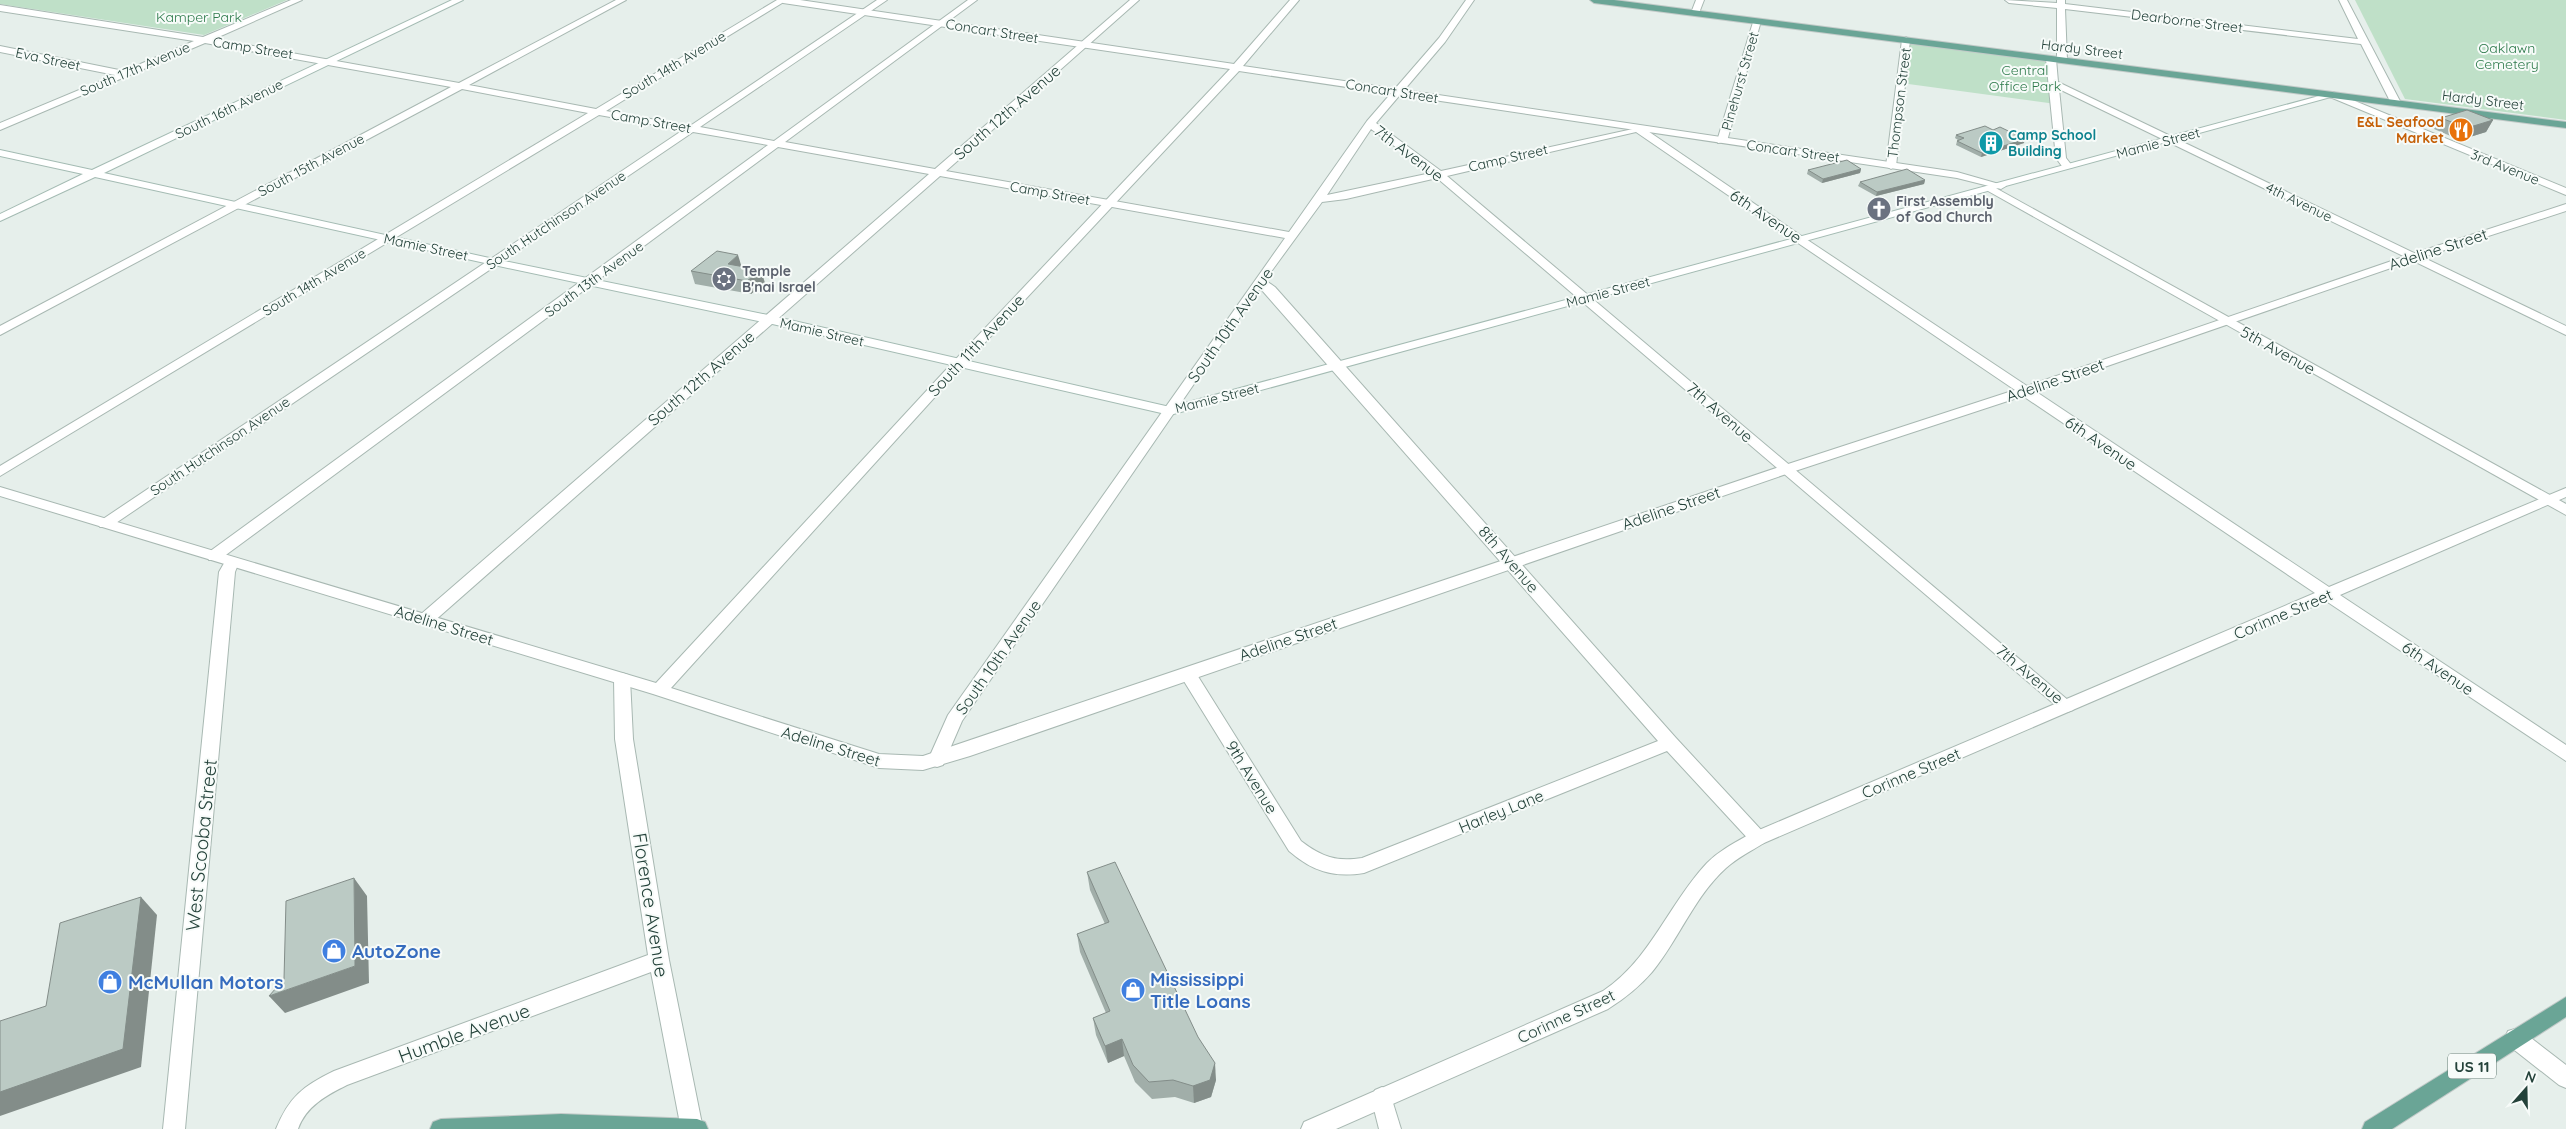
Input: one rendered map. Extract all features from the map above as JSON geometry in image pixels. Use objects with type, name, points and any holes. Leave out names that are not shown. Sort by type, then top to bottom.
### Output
[{"type":"main road","name":"Hardy Street","points":[[1594,0],[2566,125]]},
{"type":"main road","name":"US 11","points":[[2373,1129],[2566,1006]]},
{"type":"main road","points":[[441,1129],[561,1124],[697,1129]]},
{"type":"street","name":"South 17th Avenue","points":[[0,127],[298,0]]},
{"type":"street","name":"South 16th Avenue","points":[[0,218],[459,0]]},
{"type":"street","name":"South 15th Avenue","points":[[0,330],[622,0]]},
{"type":"street","name":"Concart Street","points":[[783,0],[1957,176],[1996,188]]},
{"type":"street","name":"South 14th Avenue","points":[[0,472],[783,0]]},
{"type":"street","name":"South Hutchinson Avenue","points":[[105,524],[883,0]]},
{"type":"street","name":"South 13th Avenue","points":[[214,556],[972,0]]},
{"type":"street","name":"South 12th Avenue","points":[[426,619],[1135,0]]},
{"type":"street","name":"South 11th Avenue","points":[[659,690],[959,363],[1236,68],[1295,0]]},
{"type":"street","name":"South 10th Avenue","points":[[937,760],[954,719],[1259,281],[1319,199],[1370,123],[1446,35],[1470,0]]},
{"type":"street","points":[[1694,13],[1700,0]]},
{"type":"street","name":"Dearborne Street","points":[[2010,0],[2061,3],[2365,42]]},
{"type":"street","points":[[2343,0],[2396,103]]},
{"type":"street","points":[[2061,3],[2062,60]]},
{"type":"street","name":"Camp Street","points":[[5,5],[328,61],[597,112],[1293,236]]},
{"type":"street","name":"Pinehurst Street","points":[[1722,141],[1757,21]]},
{"type":"street","name":"Thompson Street","points":[[1891,166],[1906,40]]},
{"type":"street","name":"Eva Street","points":[[0,49],[126,74]]},
{"type":"street","points":[[2052,59],[2060,158],[2068,167]]},
{"type":"street","name":"4th Avenue","points":[[2055,84],[2566,331]]},
{"type":"street","name":"Mamie Street","points":[[0,153],[494,262],[768,320],[1170,411],[2333,95]]},
{"type":"street","name":"3rd Avenue","points":[[2333,95],[2566,192]]},
{"type":"street","name":"7th Avenue","points":[[1370,123],[1438,174],[2068,706]]},
{"type":"street","name":"Camp Street","points":[[1319,199],[1346,196],[1638,129]]},
{"type":"street","name":"6th Avenue","points":[[1638,129],[2024,391],[2566,754]]},
{"type":"street","name":"5th Avenue","points":[[1996,188],[2227,322],[2566,510]]},
{"type":"street","name":"Adeline Street","points":[[0,491],[659,690],[879,761],[908,764],[937,760],[1787,469],[2024,391],[2413,257],[2566,207]]},
{"type":"street","name":"8th Avenue","points":[[1259,281],[1271,290],[1670,744],[1758,838]]},
{"type":"street","name":"Corinne Street","points":[[1312,1129],[1601,1003],[1645,966],[1696,889],[1714,867],[1733,852],[1758,838],[2566,492]]},
{"type":"street","name":"West Scooba Street","points":[[174,1129],[227,572],[232,562]]},
{"type":"street","name":"9th Avenue","points":[[1188,674],[1295,846],[1309,858],[1329,868]]},
{"type":"street","name":"Florence Avenue","points":[[622,679],[624,739],[659,960],[692,1129]]},
{"type":"street","name":"Harley Lane","points":[[1329,868],[1346,869],[1364,865],[1670,744]]},
{"type":"street","name":"Humble Avenue","points":[[287,1129],[296,1108],[318,1090],[341,1078],[659,960]]},
{"type":"street","points":[[2515,1038],[2566,1078]]},
{"type":"street","points":[[1382,1097],[1390,1129]]},
{"type":"green space","name":"Kamper Park","points":[[0,0],[287,0],[204,35],[0,4]]},
{"type":"green space","name":"Oaklawn Cemetery","points":[[2355,0],[2566,0],[2566,120],[2405,99]]},
{"type":"green space","name":"Central Office Park","points":[[1906,40],[2051,59],[2056,104],[1901,83]]},
{"type":"building","points":[[2467,110],[2493,120],[2467,128],[2441,118]]},
{"type":"building","name":"Camp School Building","points":[[1985,126],[1993,130],[2000,127],[2025,139],[1982,153],[1957,141],[1964,138],[1956,135]]},
{"type":"building","points":[[1847,160],[1861,169],[1823,179],[1808,170]]},
{"type":"building","points":[[1907,169],[1925,180],[1877,192],[1860,182]]},
{"type":"building","points":[[717,251],[738,255],[728,264],[761,270],[747,281],[691,271]]},
{"type":"building","name":"Mississippi Title Loans","points":[[1115,862],[1198,1037],[1215,1063],[1210,1080],[1193,1086],[1173,1080],[1149,1082],[1133,1065],[1122,1039],[1105,1046],[1093,1018],[1110,1011],[1077,934],[1109,922],[1087,872]]},
{"type":"building","points":[[354,878],[355,966],[269,996],[284,979],[286,901]]},
{"type":"building","name":"McMullan Motors","points":[[141,897],[123,1049],[0,1092],[0,1021],[46,1006],[60,923]]},
{"type":"place","name":"E&L Seafood Market","points":[[2461,130]]},
{"type":"place","name":"Camp School Building","points":[[1991,143]]},
{"type":"place","name":"First Assembly of God Church","points":[[1879,209]]},
{"type":"place","name":"Temple B'nai Israel","points":[[724,279]]},
{"type":"place","name":"AutoZone","points":[[334,951]]},
{"type":"place","name":"McMullan Motors","points":[[110,982]]},
{"type":"place","name":"Mississippi Title Loans","points":[[1133,990]]}]
